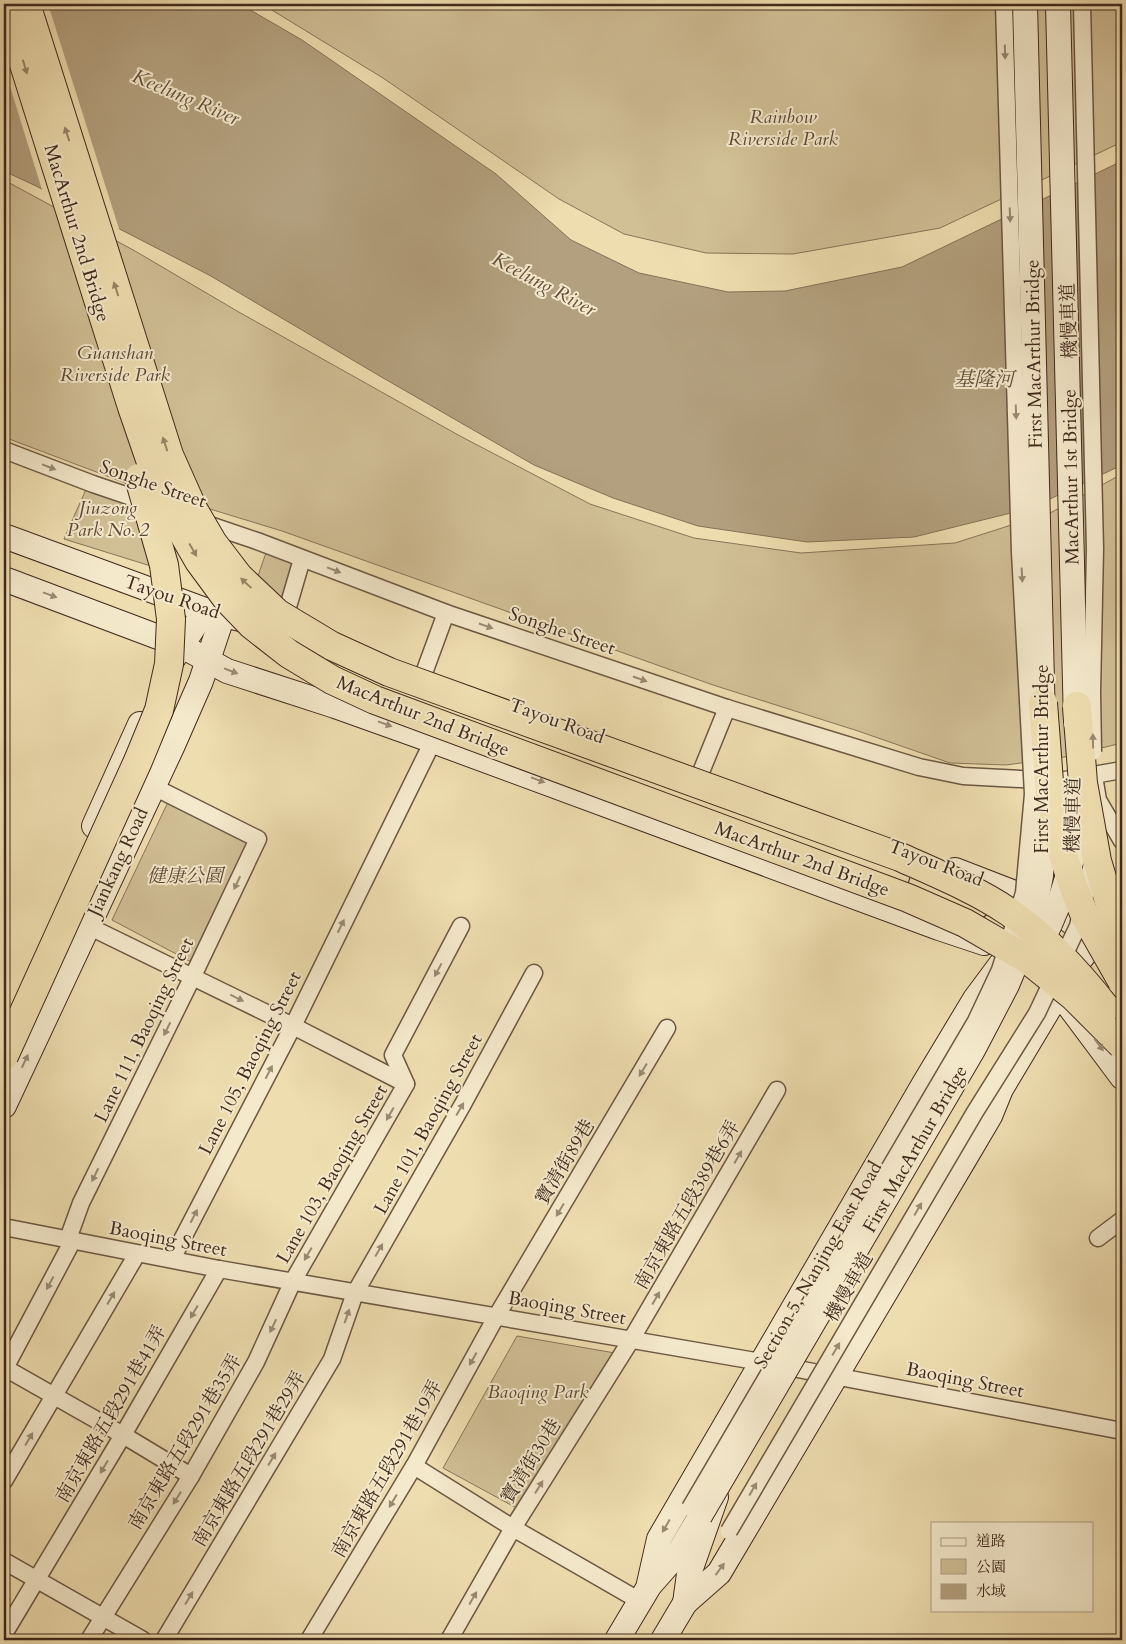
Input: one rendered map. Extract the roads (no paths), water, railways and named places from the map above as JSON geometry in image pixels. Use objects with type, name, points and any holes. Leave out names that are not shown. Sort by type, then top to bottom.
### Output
[{"type":"highway","name":"MacArthur 2nd Bridge","points":[[5,4],[132,407],[164,500],[199,561],[234,606],[252,625],[289,654],[332,680],[375,700],[908,898],[965,923],[1027,959],[1073,996],[1122,1045]]},
{"type":"highway","name":"MacArthur 2nd Bridge","points":[[26,4],[168,455],[192,509],[213,543],[239,577],[279,622],[389,672],[900,857],[958,883],[1008,911],[1046,941],[1084,980],[1122,1029]]},
{"type":"highway","name":"MacArthur 1st Bridge","points":[[1024,4],[1043,703],[1050,795],[1062,852],[1074,891],[1085,916],[1122,981]]},
{"type":"highway","name":"MacArthur 1st Bridge","points":[[1059,4],[1076,706],[1083,783],[1097,861],[1122,945]]},
{"type":"highway","points":[[4,1056],[138,761],[159,710],[169,664],[171,619],[164,565],[132,452],[132,407]]},
{"type":"highway","points":[[279,622],[309,649],[357,674],[976,904],[1051,907]]},
{"type":"main road","name":"First MacArthur Bridge","points":[[695,1512],[973,1050],[1007,985],[1031,927],[1041,876],[1046,815],[1024,4]]},
{"type":"main road","name":"First MacArthur Bridge","points":[[685,1603],[689,1574],[716,1496],[1014,993],[1046,935],[1066,879],[1076,834],[1078,783],[1059,4]]},
{"type":"main road","name":"Tayou Road","points":[[4,536],[214,612],[279,622],[701,772],[1051,907],[1096,940],[1122,964]]},
{"type":"main road","points":[[4,579],[182,646],[227,671],[335,706],[433,741],[940,928],[1010,951],[1058,992],[1122,1077]]},
{"type":"main road","name":"Jiankang Road","points":[[4,1029],[110,789],[167,668],[182,646],[214,612]]},
{"type":"main road","name":"Jiankang Road","points":[[4,1106],[154,787],[201,681],[208,660],[214,612]]},
{"type":"main road","points":[[137,730],[173,745]]},
{"type":"main road","points":[[1051,907],[1122,881]]},
{"type":"main road","name":"Section 5, Nanjing East Road","points":[[617,1640],[644,1594],[659,1539],[760,1362],[975,999],[1010,951],[1051,907]]},
{"type":"main road","points":[[663,1640],[685,1603],[719,1573],[990,1116],[1001,1089],[1074,967],[1096,940],[1122,926]]},
{"type":"main road","points":[[1096,940],[1122,994]]},
{"type":"main road","points":[[644,1594],[679,1552],[695,1512]]},
{"type":"street","name":"機慢車道","points":[[695,1512],[976,1021],[1000,970],[1024,893],[1033,794],[1020,552],[1004,4]]},
{"type":"street","name":"機慢車道","points":[[729,1532],[970,1121],[1037,1013],[1078,926],[1092,861],[1094,806],[1092,692],[1096,549],[1082,4]]},
{"type":"street","name":"Songhe Street","points":[[4,450],[94,484],[257,541],[446,613],[727,708],[919,767],[963,776],[1058,781],[1122,770]]},
{"type":"street","points":[[279,622],[302,559]]},
{"type":"street","points":[[424,673],[446,613]]},
{"type":"street","points":[[701,772],[727,708]]},
{"type":"street","name":"Lane 105, Baoqing Street","points":[[172,1260],[293,1026],[361,884],[433,741]]},
{"type":"street","points":[[1094,775],[1098,800],[1122,841]]},
{"type":"street","name":"Lane 111, Baoqing Street","points":[[4,1369],[71,1240],[81,1203],[194,976],[258,838],[154,787]]},
{"type":"street","points":[[88,926],[194,976],[406,1084]]},
{"type":"street","name":"Lane 103, Baoqing Street","points":[[293,1282],[406,1084],[393,1055],[461,926]]},
{"type":"street","name":"Lane 101, Baoqing Street","points":[[355,1293],[463,1104],[534,973]]},
{"type":"street","name":"寶清街89巷","points":[[496,1316],[667,1028]]},
{"type":"street","name":"南京東路五段389巷6弄","points":[[631,1340],[777,1090]]},
{"type":"street","points":[[1098,1238],[1122,1220]]},
{"type":"street","name":"Baoqing Street","points":[[4,1227],[219,1269],[760,1362],[1122,1431]]},
{"type":"street","points":[[4,1481],[137,1254]]},
{"type":"street","name":"南京東路五段291巷41弄","points":[[4,1634],[123,1435],[219,1269]]},
{"type":"street","name":"南京東路五段291巷35弄","points":[[89,1640],[191,1476],[256,1362],[293,1282]]},
{"type":"street","name":"南京東路五段291巷29弄","points":[[164,1640],[332,1359],[355,1293]]},
{"type":"street","name":"南京東路五段291巷19弄","points":[[309,1640],[414,1466],[496,1316]]},
{"type":"street","name":"寶清街30巷","points":[[449,1640],[513,1528],[631,1340]]},
{"type":"street","points":[[4,1369],[123,1435],[191,1476]]},
{"type":"street","points":[[414,1466],[513,1528],[644,1594]]},
{"type":"street","points":[[4,1560],[142,1640]]},
{"type":"water","name":"基隆河","points":[[4,4],[240,4],[302,40],[496,174],[571,240],[639,273],[728,292],[785,291],[902,267],[1122,161],[1122,465],[1031,508],[914,537],[807,542],[698,526],[613,498],[534,465],[209,275],[4,171]]},
{"type":"water label","name":"Keelung River","points":[[186,97]]},
{"type":"water label","name":"Keelung River","points":[[544,284]]},
{"type":"park label","name":"Rainbow Riverside Park","points":[[783,128]]},
{"type":"park label","name":"Guanshan Riverside Park","points":[[115,364]]},
{"type":"park label","name":"Jiuzong Park No. 2","points":[[108,519]]},
{"type":"park label","name":"健康公園","points":[[185,876]]},
{"type":"park label","name":"Baoqing Park","points":[[538,1392]]}]
